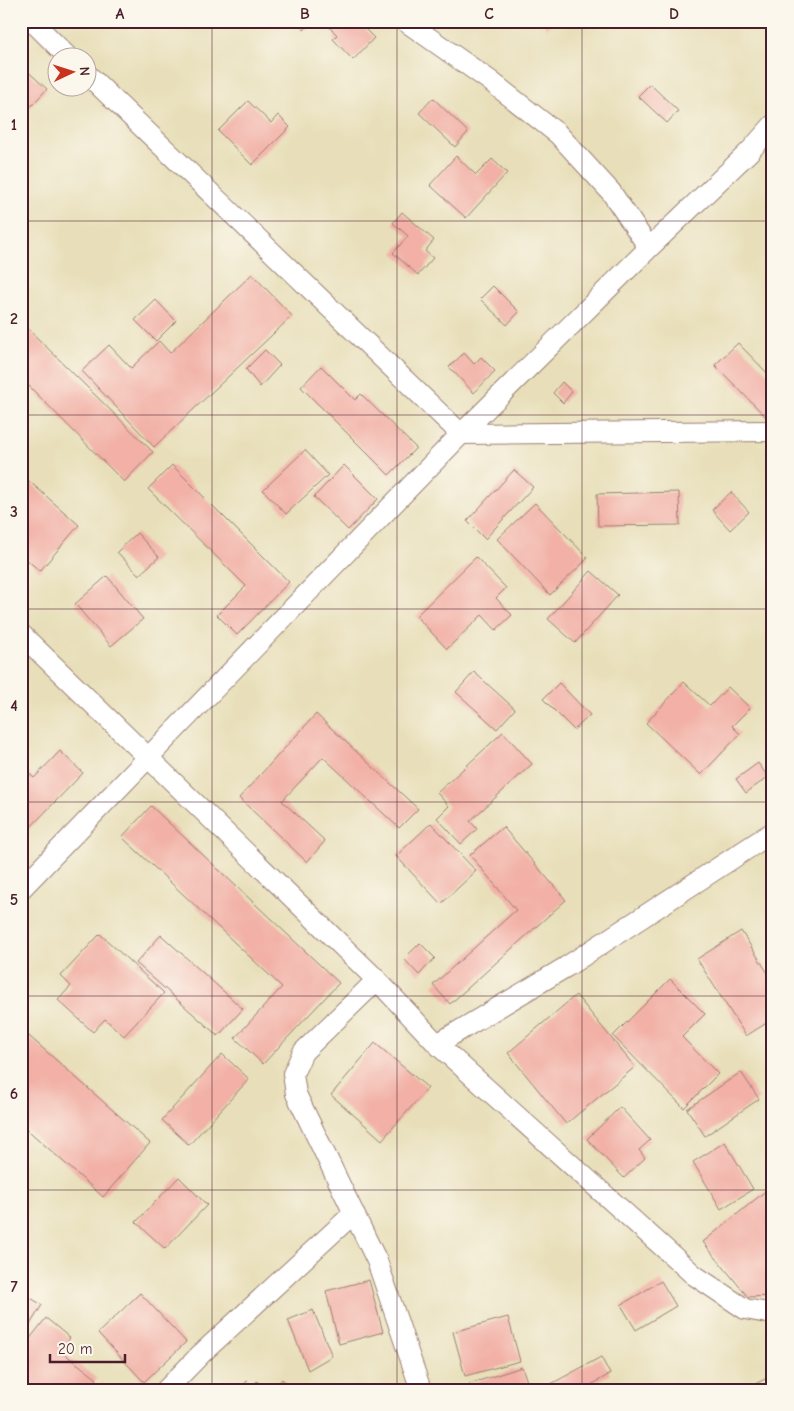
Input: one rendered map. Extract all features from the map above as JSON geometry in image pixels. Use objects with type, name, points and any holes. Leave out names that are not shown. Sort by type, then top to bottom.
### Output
[{"type":"street","points":[[32,21],[60,48]]},
{"type":"street","points":[[405,21],[489,80],[558,134],[611,192],[649,248]]},
{"type":"street","points":[[98,85],[461,434],[773,431]]},
{"type":"street","points":[[21,889],[461,434],[750,151],[773,125]]},
{"type":"street","points":[[21,634],[377,980],[437,1044],[694,1275],[745,1309],[773,1314]]},
{"type":"street","points":[[437,1044],[566,967],[773,832]]},
{"type":"street","points":[[377,980],[303,1052],[293,1074],[296,1094],[377,1262],[421,1390]]},
{"type":"street","points":[[166,1390],[201,1354],[354,1213]]},
{"type":"building","points":[[295,21],[312,21],[304,30]]},
{"type":"building","points":[[324,21],[357,21],[374,38],[353,60],[333,39],[337,35]]},
{"type":"building","points":[[540,21],[553,21],[547,28]]},
{"type":"building","points":[[21,67],[47,89],[21,117]]},
{"type":"building","points":[[650,84],[678,111],[667,123],[638,96]]},
{"type":"building","points":[[433,98],[468,132],[455,147],[419,113]]},
{"type":"building","points":[[248,101],[271,123],[278,115],[290,127],[252,165],[218,131]]},
{"type":"building","points":[[456,156],[476,175],[492,159],[507,173],[466,218],[430,185]]},
{"type":"building","points":[[402,212],[434,240],[425,251],[433,258],[418,275],[393,253],[408,236],[393,223]]},
{"type":"building","points":[[252,274],[292,316],[154,447],[82,371],[109,345],[131,368],[159,341],[170,353]]},
{"type":"building","points":[[493,286],[519,312],[507,325],[480,299]]},
{"type":"building","points":[[156,300],[176,321],[156,341],[135,320]]},
{"type":"building","points":[[21,322],[153,452],[124,482],[21,378]]},
{"type":"building","points":[[738,343],[773,379],[773,417],[769,420],[715,365]]},
{"type":"building","points":[[265,350],[280,365],[260,387],[246,369]]},
{"type":"building","points":[[464,353],[474,364],[481,357],[495,371],[474,393],[449,367]]},
{"type":"building","points":[[321,366],[355,400],[361,394],[416,448],[389,475],[301,387]]},
{"type":"building","points":[[562,382],[572,392],[563,403],[553,393]]},
{"type":"building","points":[[305,450],[328,475],[286,514],[263,490]]},
{"type":"building","points":[[172,465],[289,582],[237,635],[217,615],[246,586],[148,489]]},
{"type":"building","points":[[344,465],[378,499],[348,530],[314,497]]},
{"type":"building","points":[[514,470],[533,487],[485,539],[467,521]]},
{"type":"building","points":[[21,474],[79,525],[40,571],[21,555]]},
{"type":"building","points":[[679,492],[680,525],[598,526],[597,494]]},
{"type":"building","points":[[731,492],[749,512],[730,530],[712,510]]},
{"type":"building","points":[[535,503],[588,558],[550,595],[497,539]]},
{"type":"building","points":[[137,533],[159,557],[139,575],[117,552]]},
{"type":"building","points":[[476,557],[506,588],[496,598],[512,615],[496,630],[482,615],[447,649],[416,616]]},
{"type":"building","points":[[591,571],[618,595],[575,643],[548,619]]},
{"type":"building","points":[[107,576],[143,619],[111,646],[75,604]]},
{"type":"building","points":[[474,672],[515,709],[497,729],[456,692]]},
{"type":"building","points":[[684,682],[710,706],[728,687],[750,708],[732,726],[740,734],[701,775],[646,723]]},
{"type":"building","points":[[559,683],[590,715],[574,730],[543,699]]},
{"type":"building","points":[[316,714],[418,809],[399,828],[323,757],[282,801],[325,841],[307,862],[239,798]]},
{"type":"building","points":[[503,732],[532,764],[470,821],[477,829],[461,844],[437,818],[449,806],[437,793]]},
{"type":"building","points":[[60,751],[83,773],[21,837],[21,766],[34,778]]},
{"type":"building","points":[[758,763],[768,777],[746,793],[736,779]]},
{"type":"building","points":[[151,806],[339,983],[263,1064],[235,1038],[282,987],[122,837]]},
{"type":"building","points":[[431,823],[476,871],[441,904],[396,856]]},
{"type":"building","points":[[503,827],[566,900],[450,1004],[433,985],[516,910],[470,855]]},
{"type":"building","points":[[741,931],[773,981],[773,1019],[746,1036],[697,959]]},
{"type":"building","points":[[100,934],[164,993],[124,1036],[105,1019],[93,1032],[58,1000],[71,986],[61,976]]},
{"type":"building","points":[[161,935],[243,1009],[218,1036],[136,963]]},
{"type":"building","points":[[420,943],[435,958],[419,975],[404,959]]},
{"type":"building","points":[[670,979],[705,1014],[682,1037],[718,1074],[684,1108],[613,1036]]},
{"type":"building","points":[[576,995],[635,1067],[566,1124],[508,1053]]},
{"type":"building","points":[[21,1029],[150,1143],[103,1197],[21,1124]]},
{"type":"building","points":[[375,1043],[428,1088],[382,1140],[331,1095]]},
{"type":"building","points":[[222,1054],[249,1079],[189,1145],[162,1120]]},
{"type":"building","points":[[741,1072],[759,1099],[705,1136],[687,1109]]},
{"type":"building","points":[[620,1107],[650,1140],[639,1150],[645,1158],[624,1178],[587,1139]]},
{"type":"building","points":[[725,1142],[753,1189],[721,1209],[693,1162]]},
{"type":"building","points":[[179,1177],[207,1205],[165,1249],[136,1222]]},
{"type":"building","points":[[773,1185],[773,1296],[748,1297],[703,1242]]},
{"type":"building","points":[[369,1280],[383,1332],[339,1344],[326,1291]]},
{"type":"building","points":[[661,1281],[676,1306],[636,1330],[621,1305]]},
{"type":"building","points":[[21,1292],[42,1305],[21,1339]]},
{"type":"building","points":[[140,1293],[186,1342],[144,1382],[98,1333]]},
{"type":"building","points":[[313,1310],[332,1356],[308,1370],[288,1320]]},
{"type":"building","points":[[508,1317],[520,1361],[465,1376],[453,1332]]},
{"type":"building","points":[[46,1318],[70,1338],[61,1351],[97,1379],[88,1390],[32,1390],[21,1381],[21,1350]]},
{"type":"building","points":[[601,1357],[610,1374],[582,1390],[554,1390],[551,1384]]},
{"type":"building","points":[[522,1367],[530,1390],[471,1390],[469,1384]]},
{"type":"building","points":[[773,1375],[773,1390],[743,1390]]},
{"type":"building","points":[[282,1379],[293,1390],[272,1390]]},
{"type":"building","points":[[247,1381],[252,1386],[257,1381],[266,1390],[239,1390]]},
{"type":"building","points":[[102,1383],[109,1390],[97,1390]]}]
